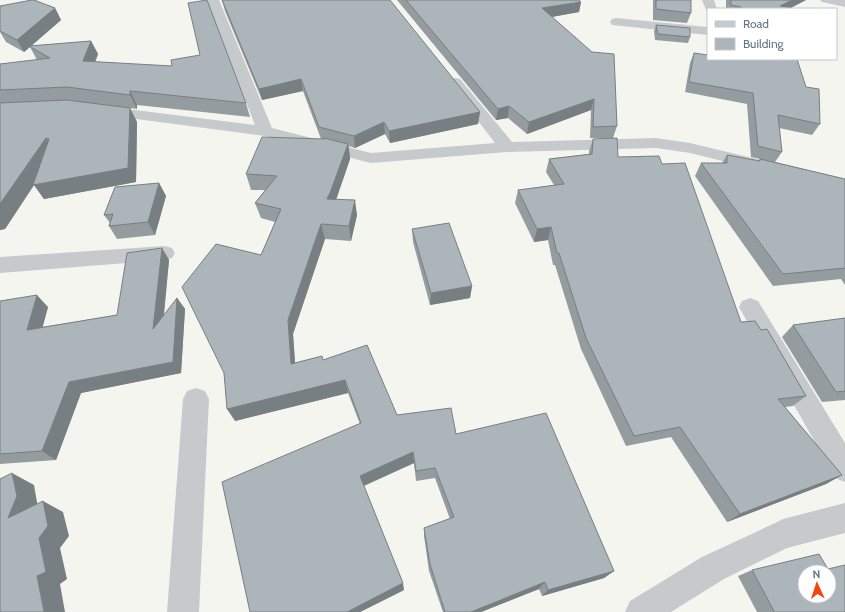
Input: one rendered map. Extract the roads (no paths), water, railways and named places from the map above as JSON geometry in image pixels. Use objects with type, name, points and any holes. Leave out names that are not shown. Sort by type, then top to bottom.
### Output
[{"type":"street","points":[[213,0],[266,131]]},
{"type":"street","points":[[826,0],[845,3]]},
{"type":"street","points":[[616,22],[707,31]]},
{"type":"street","points":[[448,73],[507,147]]},
{"type":"street","points":[[88,109],[266,131],[371,158],[507,147],[656,143],[671,144],[773,169]]},
{"type":"street","points":[[0,265],[165,253]]},
{"type":"street","points":[[750,307],[845,468]]},
{"type":"street","points":[[183,612],[196,399]]},
{"type":"street","points":[[641,612],[713,568],[783,534],[845,518]]}]
